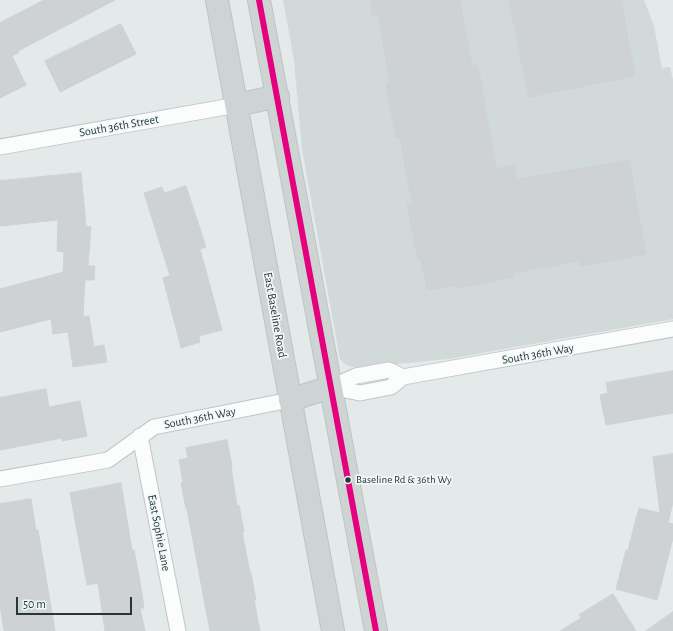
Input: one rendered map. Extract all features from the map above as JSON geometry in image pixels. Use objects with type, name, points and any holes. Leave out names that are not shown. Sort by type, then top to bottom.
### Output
[{"type":"main road","name":"East Baseline Road","points":[[217,0],[333,631]]},
{"type":"main road","points":[[260,0],[376,631]]},
{"type":"main road","points":[[237,105],[278,96]]},
{"type":"main road","points":[[290,400],[331,387]]},
{"type":"street","name":"South 36th Street","points":[[0,147],[237,105]]},
{"type":"street","name":"South 36th Way","points":[[331,387],[356,376],[389,370],[403,377],[673,329]]},
{"type":"street","name":"South 36th Way","points":[[0,479],[108,460],[154,426],[290,400]]},
{"type":"street","name":"East Sophie Lane","points":[[140,436],[178,631]]},
{"type":"shaded area","points":[[283,0],[644,0],[654,26],[662,68],[670,67],[673,80],[673,319],[448,359],[356,368],[346,365],[340,359],[302,149],[294,60]]},
{"type":"building","points":[[44,0],[115,0],[18,51],[18,53],[12,56],[26,85],[0,98],[0,23]]},
{"type":"building","points":[[370,0],[460,0],[472,66],[478,65],[496,169],[514,165],[517,179],[629,160],[646,254],[580,266],[579,261],[513,273],[514,277],[458,288],[458,285],[427,290],[421,260],[418,260],[407,205],[412,204],[400,137],[396,138],[386,83],[390,82],[378,15],[373,16]]},
{"type":"building","points":[[509,0],[621,0],[635,76],[529,97]]},
{"type":"building","points":[[121,24],[136,54],[60,92],[45,61]]},
{"type":"building","points":[[81,173],[86,226],[91,227],[88,266],[95,266],[94,280],[85,280],[83,317],[89,316],[94,347],[104,345],[107,362],[73,367],[68,332],[53,334],[51,319],[0,332],[0,289],[63,272],[64,252],[57,251],[58,220],[0,226],[0,181]]},
{"type":"building","points":[[186,186],[206,247],[200,249],[222,330],[199,336],[200,342],[181,348],[163,278],[170,276],[144,193],[162,187],[164,193]]},
{"type":"building","points":[[673,371],[673,413],[606,425],[600,395],[608,393],[606,383]]},
{"type":"building","points":[[46,389],[49,407],[80,401],[87,436],[62,441],[62,438],[0,450],[0,398]]},
{"type":"building","points":[[227,440],[237,506],[239,505],[244,532],[242,532],[256,600],[254,600],[260,631],[210,631],[181,483],[183,482],[179,460],[188,458],[186,448]]},
{"type":"building","points":[[673,454],[673,502],[668,523],[673,524],[673,538],[657,600],[616,589],[639,508],[660,513],[653,457]]},
{"type":"building","points":[[121,483],[132,550],[134,550],[140,581],[144,608],[140,608],[145,631],[105,631],[98,583],[87,585],[70,493]]},
{"type":"building","points":[[31,499],[36,530],[38,530],[55,631],[4,631],[0,606],[0,504]]},
{"type":"building","points":[[613,594],[636,631],[560,631],[581,618],[579,615]]},
{"type":"building","points":[[673,612],[673,631],[646,631]]},
{"type":"transit line","points":[[259,0],[376,631]]},
{"type":"place","name":"Baseline Rd & 36th Wy","points":[[348,480]]}]
